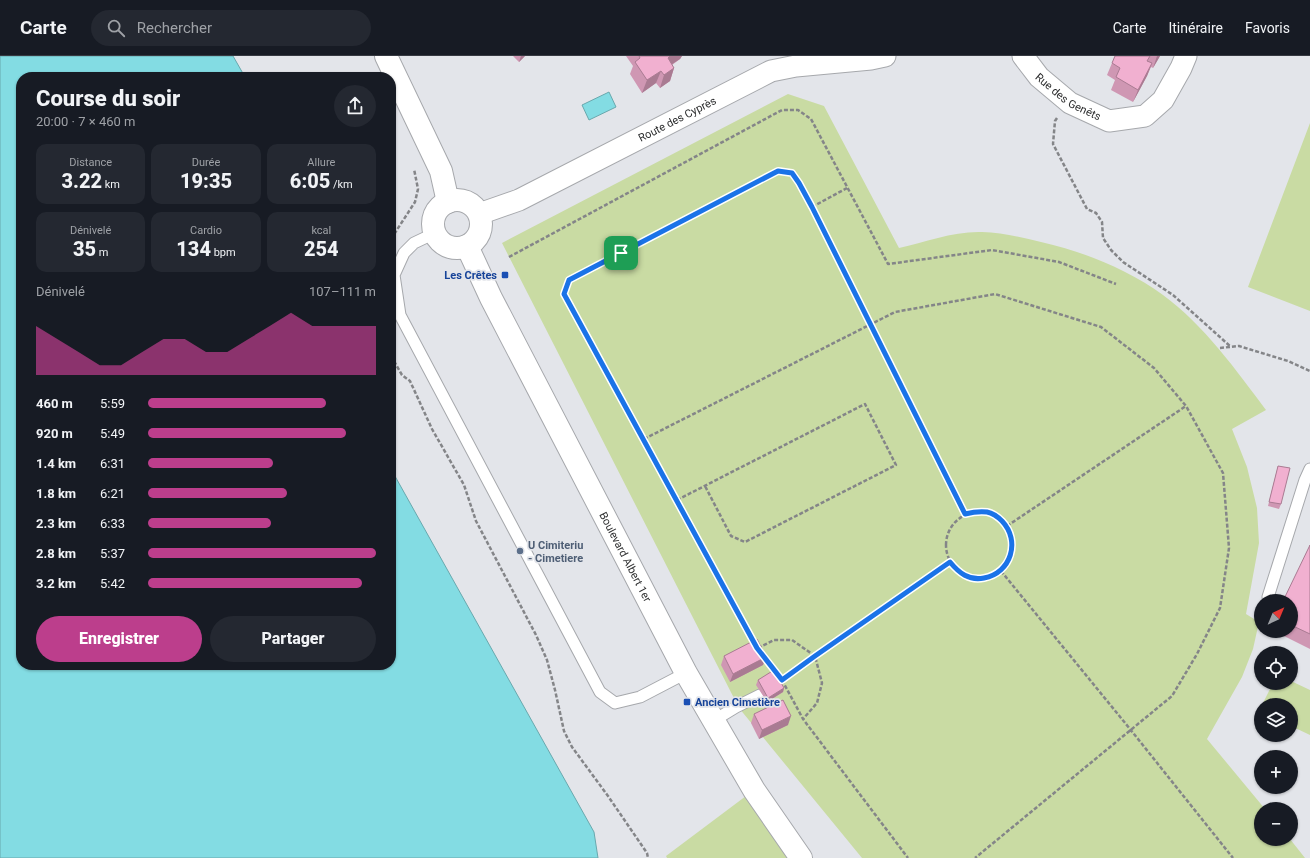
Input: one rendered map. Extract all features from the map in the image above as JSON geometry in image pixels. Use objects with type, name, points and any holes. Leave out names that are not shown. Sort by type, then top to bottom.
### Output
[{"type":"main road","points":[[386,56],[394,72]]},
{"type":"main road","points":[[396,77],[441,171],[448,202]]},
{"type":"main road","points":[[462,200],[469,203],[479,214],[481,222],[478,236],[467,246],[459,248],[452,247],[445,244],[435,233],[433,226],[436,211],[448,202],[462,200]]},
{"type":"main road","name":"Boulevard Albert 1er","points":[[467,246],[491,298],[686,673],[754,790],[801,858]]},
{"type":"street","name":"Route des Cyprès","points":[[479,214],[519,200],[771,71],[796,66],[871,59],[885,56]]},
{"type":"street","name":"Rue des Genêts","points":[[1023,56],[1039,77],[1070,103],[1109,121],[1145,116],[1163,100],[1186,56]]},
{"type":"lane","points":[[396,271],[404,253],[414,243],[435,233]]},
{"type":"lane","points":[[396,288],[400,315],[600,692],[615,703],[640,697],[686,673]]},
{"type":"lane","points":[[1269,594],[1305,480],[1310,469]]},
{"type":"lane","points":[[713,721],[760,695]]},
{"type":"path","points":[[1070,103],[1055,121],[1053,144],[1087,209],[1096,213],[1102,222],[1103,238],[1111,250],[1123,262],[1173,295],[1230,347]]},
{"type":"path","points":[[509,257],[782,110],[798,110],[811,119],[888,264],[992,250],[1059,262],[1116,284]]},
{"type":"path","points":[[396,231],[415,202],[418,189],[414,168]]},
{"type":"path","points":[[908,858],[803,719],[782,680],[757,648],[564,294],[569,280],[778,171],[792,173],[812,207],[965,514]]},
{"type":"path","points":[[812,207],[847,188]]},
{"type":"path","points":[[644,439],[895,312],[995,294],[1101,327],[1154,368],[1186,406],[1224,473],[1229,548],[1220,608],[1197,654],[1172,696],[975,858]]},
{"type":"path","points":[[1220,348],[1240,346],[1288,361],[1310,371]]},
{"type":"path","points":[[396,364],[402,374],[410,381],[432,429],[464,485],[476,521],[523,610],[547,660],[564,731],[572,747],[608,796],[647,853],[648,858]]},
{"type":"path","points":[[677,500],[864,404],[896,465],[745,542],[731,536],[705,486]]},
{"type":"path","points":[[1007,526],[1186,406]]},
{"type":"path","points":[[977,511],[988,512],[999,518],[1007,526],[1011,535],[1011,554],[1001,571],[990,577],[979,579],[968,577],[958,571],[950,562],[946,551],[945,540],[949,529],[956,520],[965,514],[977,511]]},
{"type":"path","points":[[779,682],[950,562]]},
{"type":"path","points":[[1001,571],[1233,858]]},
{"type":"path","points":[[757,648],[774,640],[792,640],[815,656],[822,683],[817,703],[803,719]]},
{"type":"green space","points":[[788,94],[824,106],[899,248],[961,233],[997,233],[1057,246],[1089,256],[1120,269],[1163,295],[1206,334],[1266,410],[1232,429],[1247,467],[1257,508],[1259,543],[1246,614],[1254,619],[1254,638],[1255,638],[1253,649],[1242,677],[1207,739],[1259,802],[1254,802],[1254,846],[1296,846],[1305,858],[862,858],[739,708],[502,243]]},
{"type":"green space","points":[[1310,123],[1310,311],[1248,287]]},
{"type":"green space","points":[[1298,684],[1310,690],[1310,735],[1298,729],[1298,698],[1266,698],[1270,690],[1298,690]]},
{"type":"green space","points":[[754,790],[801,858],[667,858],[666,856]]},
{"type":"water","points":[[0,56],[233,56],[242,72],[16,72],[16,670],[396,670],[396,478],[594,832],[598,858],[0,858]]},
{"type":"water","points":[[609,92],[616,107],[589,120],[582,105]]},
{"type":"building","points":[[639,56],[670,56],[668,58],[674,68],[664,75],[661,71],[647,80],[635,62],[640,58]]},
{"type":"building","points":[[1115,56],[1150,56],[1147,61],[1152,63],[1138,90],[1116,77],[1120,68],[1112,63]]},
{"type":"building","points":[[1278,466],[1290,468],[1281,504],[1269,502]]},
{"type":"building","points":[[1310,545],[1310,634],[1298,628],[1298,594],[1286,594]]},
{"type":"building","points":[[757,639],[766,657],[733,674],[724,656]]},
{"type":"building","points":[[774,670],[784,688],[768,698],[758,680]]},
{"type":"building","points":[[783,700],[791,716],[762,730],[754,714]]},
{"type":"place","name":"Les Crêtes","points":[[505,275]]},
{"type":"place","name":"U Cimiteriu - Cimetiere","points":[[520,551]]},
{"type":"place","name":"Ancien Cimetière","points":[[687,702]]},
{"type":"route","points":[[778,171],[792,173],[812,207],[965,514],[977,511],[988,512],[999,518],[1007,526],[1011,535],[1011,554],[1001,571],[990,577],[979,579],[968,577],[958,571],[950,562],[782,680],[757,648],[564,294],[569,280],[621,253],[778,171]]}]
